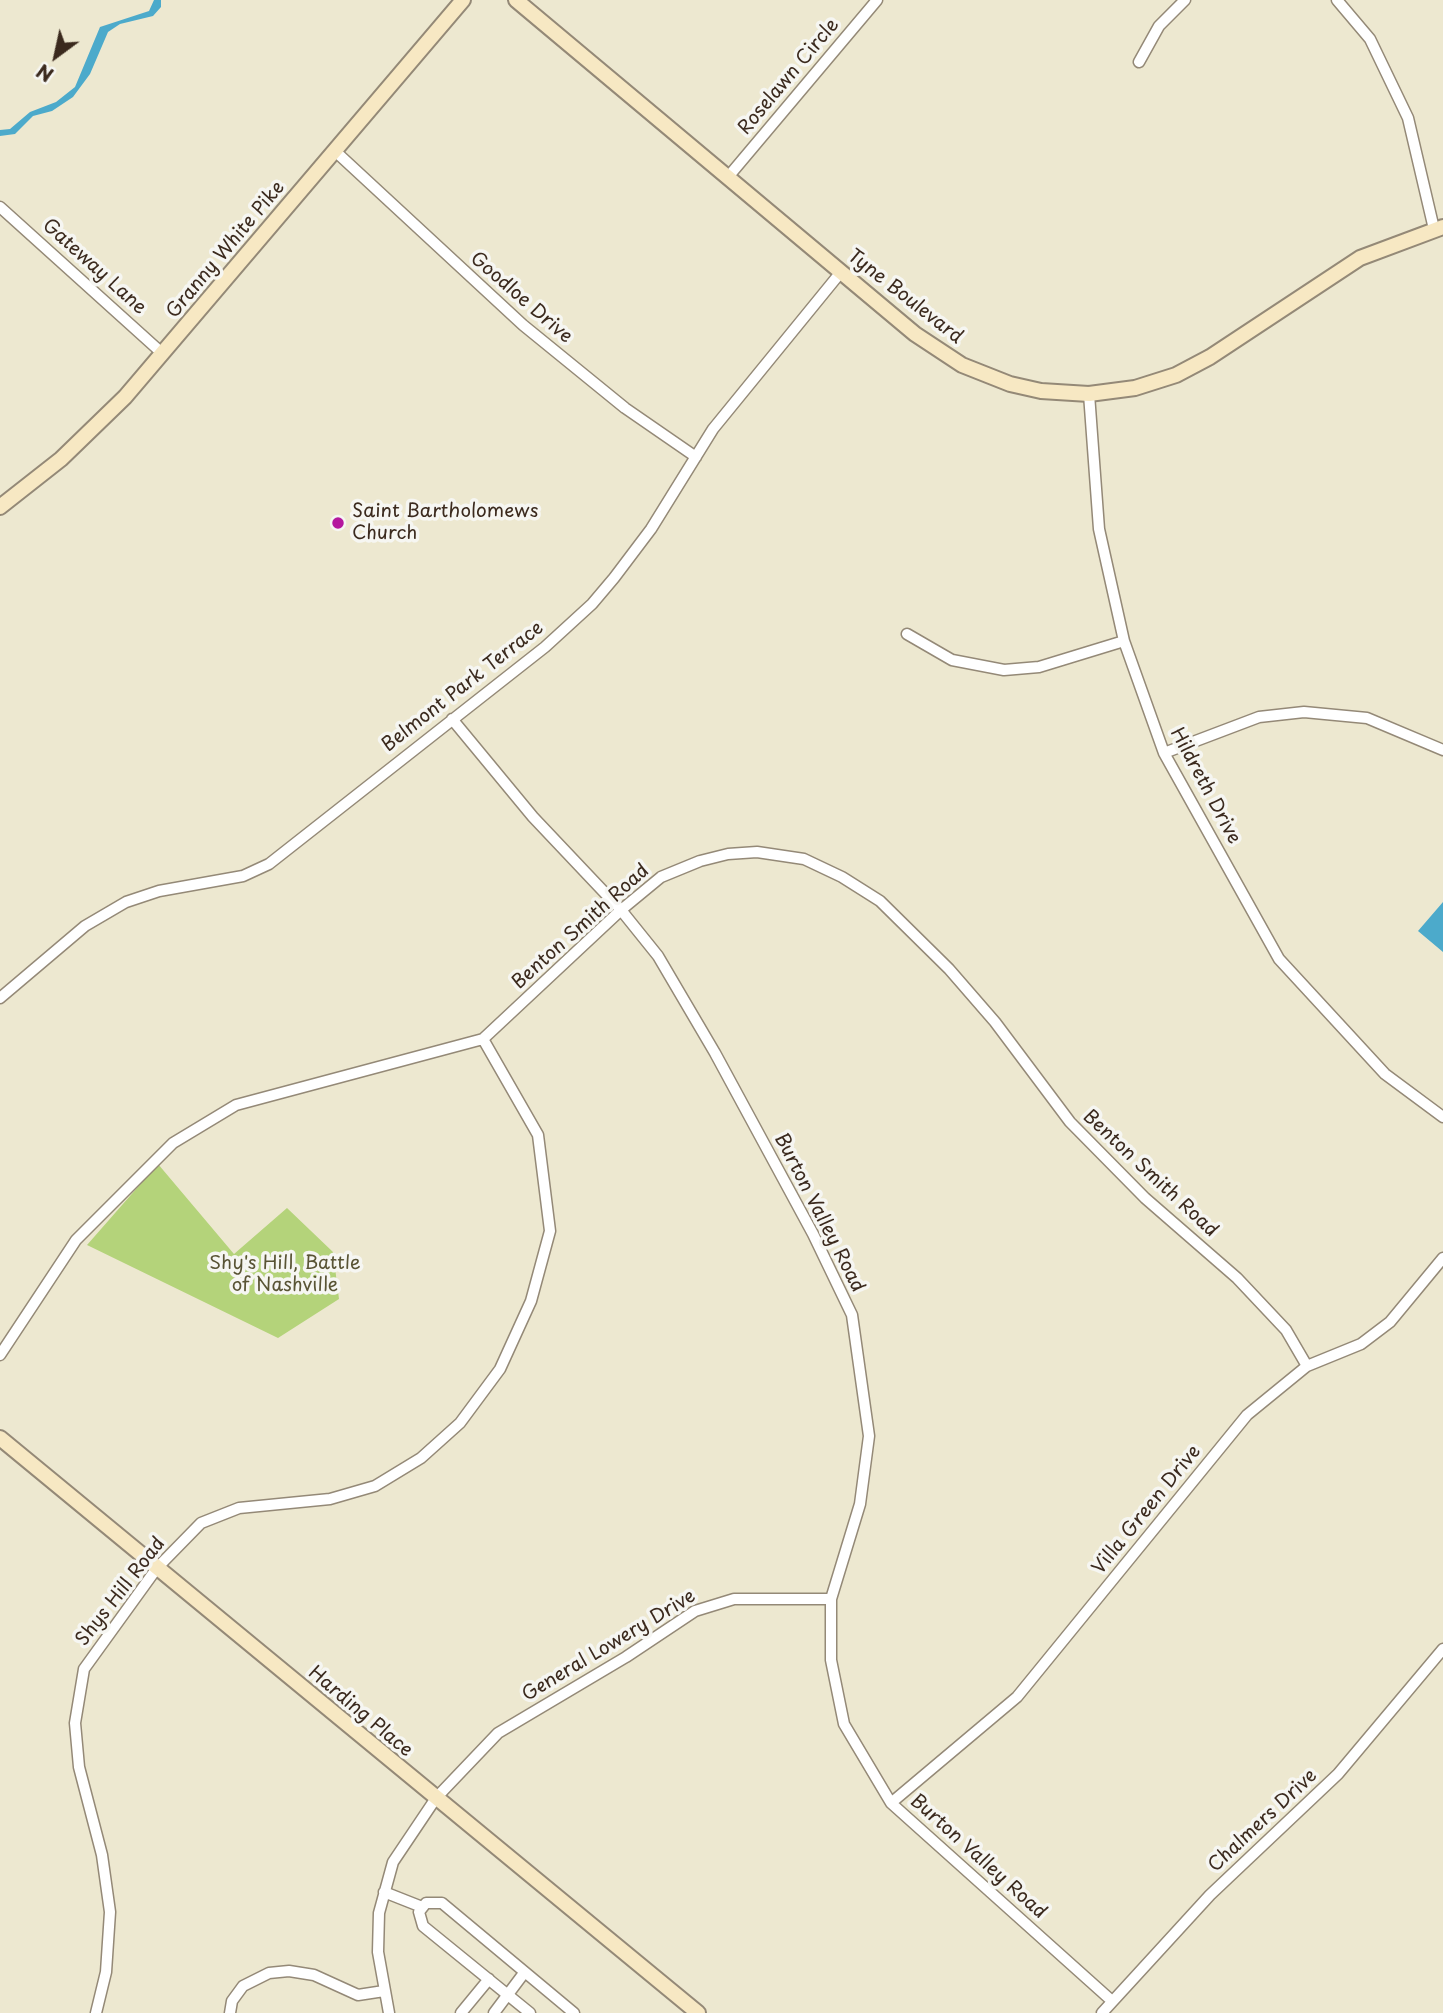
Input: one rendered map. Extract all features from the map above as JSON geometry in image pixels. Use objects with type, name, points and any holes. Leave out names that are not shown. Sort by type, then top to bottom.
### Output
[{"type":"main road","name":"Granny White Pike","points":[[0,507],[74,448],[163,354],[463,0]]},
{"type":"main road","name":"Tyne Boulevard","points":[[516,0],[915,334],[972,370],[1029,388],[1089,394],[1135,388],[1192,367],[1360,258],[1439,228]]},
{"type":"main road","name":"Harding Place","points":[[0,1438],[698,2013]]},
{"type":"street","name":"Roselawn Circle","points":[[728,177],[877,0]]},
{"type":"street","points":[[1139,62],[1159,26],[1185,0]]},
{"type":"street","points":[[1337,0],[1370,39],[1408,118],[1439,228]]},
{"type":"street","name":"Goodloe Drive","points":[[335,151],[523,325],[650,427],[696,457]]},
{"type":"street","name":"Gateway Lane","points":[[0,207],[163,354]]},
{"type":"street","name":"Belmont Park Terrace","points":[[0,998],[85,926],[125,902],[159,891],[234,878],[269,864],[545,647],[592,604],[651,529],[696,457],[752,377],[841,272]]},
{"type":"street","name":"Hildreth Drive","points":[[1089,394],[1099,529],[1124,641],[1164,753],[1279,959],[1385,1074],[1443,1117]]},
{"type":"street","points":[[907,634],[952,660],[1004,670],[1039,667],[1124,641]]},
{"type":"street","points":[[1164,753],[1259,717],[1304,712],[1367,718],[1443,750]]},
{"type":"street","name":"Burton Valley Road","points":[[452,719],[533,817],[621,910],[658,956],[715,1053],[813,1234],[852,1315],[869,1436],[860,1504],[831,1599],[831,1660],[844,1724],[891,1803],[1112,2001]]},
{"type":"street","name":"Benton Smith Road","points":[[0,1355],[76,1240],[173,1143],[236,1105],[484,1039],[621,910],[661,877],[701,861],[757,852],[804,859],[842,877],[880,901],[954,974],[995,1022],[1070,1122],[1145,1198],[1237,1278],[1286,1330],[1307,1366]]},
{"type":"street","name":"Shys Hill Road","points":[[96,2013],[106,1972],[110,1912],[102,1855],[79,1767],[75,1723],[84,1669],[157,1568],[201,1523],[239,1508],[330,1499],[375,1486],[421,1458],[460,1423],[500,1369],[531,1301],[550,1231],[538,1135],[484,1039]]},
{"type":"street","name":"Villa Green Drive","points":[[891,1803],[1017,1697],[1247,1415],[1307,1366],[1361,1344],[1390,1322],[1443,1258]]},
{"type":"street","name":"General Lowery Drive","points":[[389,2013],[378,1952],[379,1913],[393,1861],[436,1798],[498,1733],[626,1657],[695,1611],[734,1599],[831,1599]]},
{"type":"street","name":"Chalmers Drive","points":[[1102,2013],[1210,1895],[1338,1774],[1443,1649]]},
{"type":"street","points":[[384,1892],[422,1907]]},
{"type":"street","points":[[530,2013],[423,1926],[419,1917],[422,1907],[431,1901],[442,1903],[573,2013]]},
{"type":"street","points":[[230,2013],[232,2001],[243,1986],[269,1973],[289,1971],[314,1975],[358,1995],[384,1991]]},
{"type":"street","points":[[494,2013],[524,1973]]},
{"type":"street","points":[[461,2013],[489,1979]]},
{"type":"green space","name":"Shy's Hill, Battle of Nashville","points":[[158,1164],[234,1254],[287,1208],[333,1252],[339,1299],[278,1338],[87,1245]]},
{"type":"water","points":[[154,0],[161,0],[161,7],[153,16],[120,24],[108,32],[90,74],[73,97],[52,111],[33,116],[15,134],[0,136],[0,130],[10,129],[30,112],[56,102],[75,87],[100,27],[149,11]]},
{"type":"water","points":[[1443,902],[1443,952],[1418,931]]},
{"type":"place","name":"Saint Bartholomews Church","points":[[338,523]]}]
